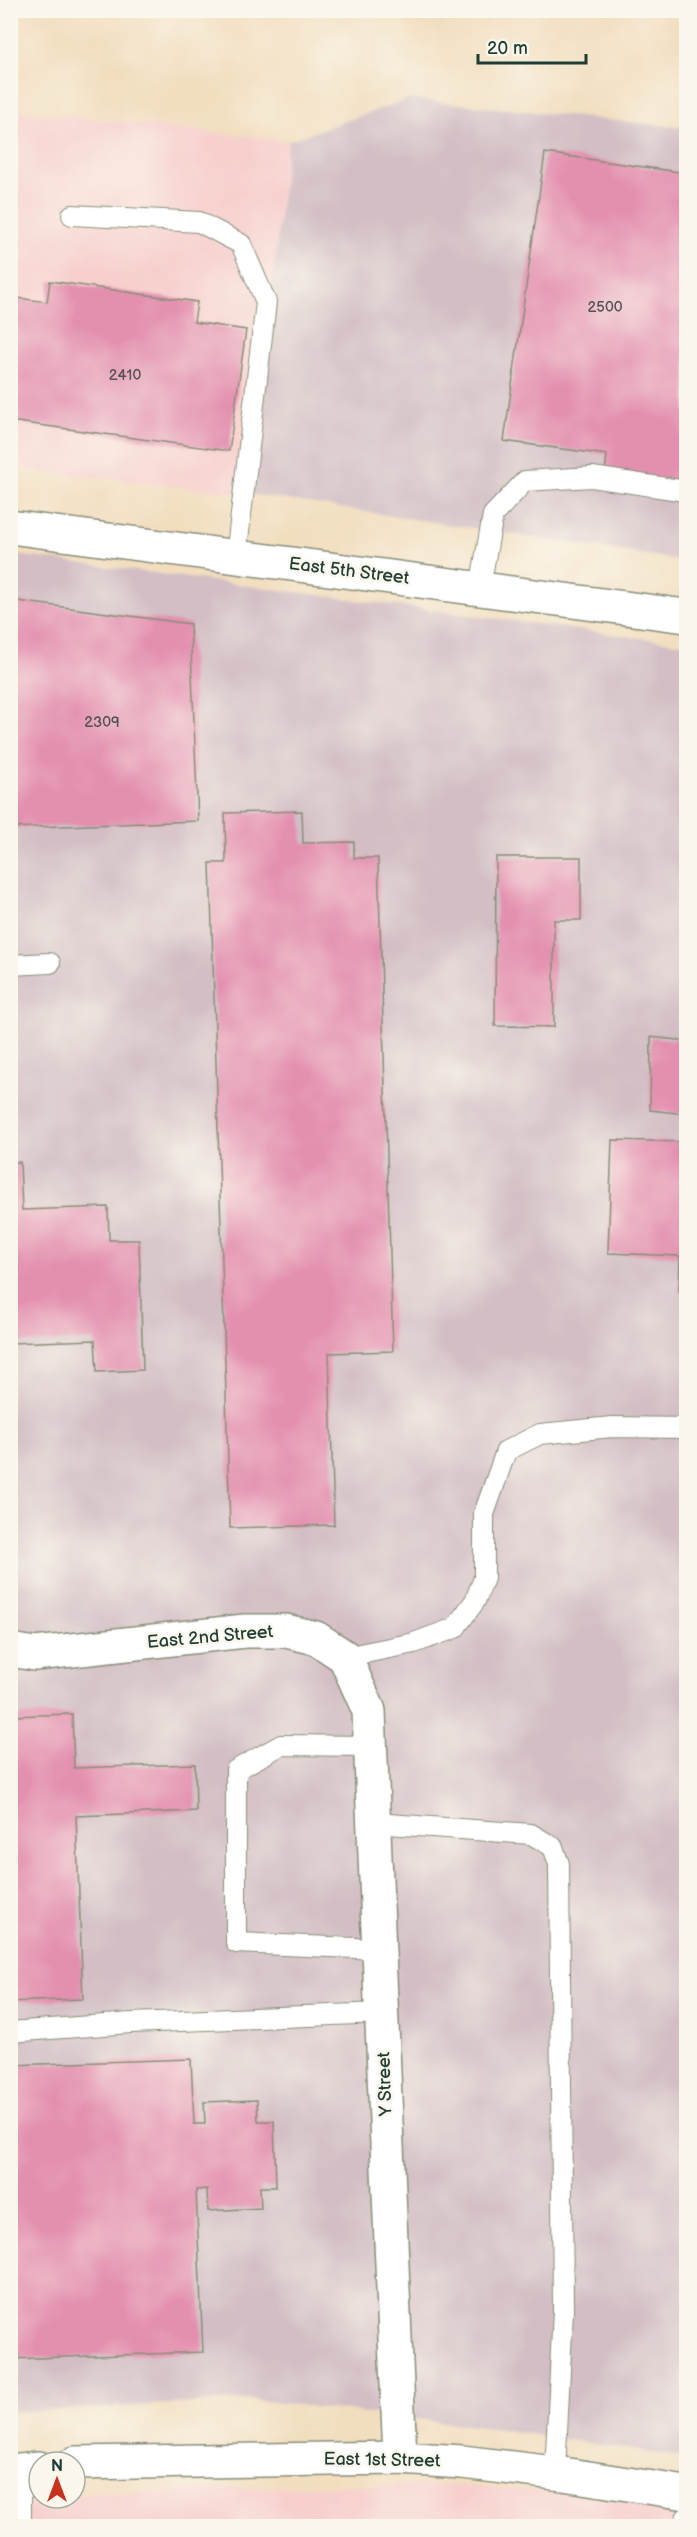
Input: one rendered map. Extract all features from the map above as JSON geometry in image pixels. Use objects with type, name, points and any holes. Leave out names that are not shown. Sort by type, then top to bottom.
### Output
[{"type":"street","name":"East 5th Street","points":[[10,527],[687,616]]},
{"type":"street","name":"East 2nd Street","points":[[10,1650],[35,1654],[245,1631],[286,1631],[316,1638],[345,1658]]},
{"type":"street","name":"Y Street","points":[[345,1658],[369,1711],[400,2458]]},
{"type":"street","name":"East 1st Street","points":[[87,2463],[400,2458],[462,2462],[555,2473],[687,2493]]},
{"type":"lane","points":[[72,215],[199,222],[242,244],[266,302],[236,557]]},
{"type":"lane","points":[[480,587],[493,515],[525,481],[592,477],[687,492]]},
{"type":"lane","points":[[10,965],[50,963]]},
{"type":"lane","points":[[345,1658],[414,1643],[455,1628],[475,1601],[483,1578],[483,1514],[506,1451],[540,1434],[612,1427],[687,1428]]},
{"type":"lane","points":[[370,1746],[281,1745],[236,1770],[236,1943],[379,1949]]},
{"type":"lane","points":[[374,1823],[531,1834],[554,1847],[559,1864],[563,2310],[555,2473]]},
{"type":"lane","points":[[10,2032],[131,2023],[382,2013]]},
{"type":"lane","points":[[21,2526],[23,2469]]},
{"type":"lane","points":[[685,2526],[687,2518]]},
{"type":"shaded area","points":[[409,99],[686,128],[686,561],[249,494],[288,141]]},
{"type":"shaded area","points":[[11,110],[288,141],[249,494],[11,468]]},
{"type":"shaded area","points":[[10,554],[686,644],[686,2458],[491,2428],[255,2400],[11,2412]]},
{"type":"shaded area","points":[[349,2485],[460,2485],[568,2493],[686,2511],[686,2526],[11,2526],[10,2496],[27,2497],[27,2510],[87,2510],[87,2494]]},
{"type":"building","points":[[545,153],[686,173],[686,483],[605,472],[607,455],[504,441]]},
{"type":"building","points":[[50,281],[197,302],[194,322],[246,330],[229,451],[10,421],[10,297],[47,302]]},
{"type":"building","points":[[10,600],[190,624],[198,821],[10,828]]},
{"type":"building","points":[[302,811],[303,843],[354,842],[354,858],[378,858],[393,1351],[329,1353],[334,1525],[230,1528],[210,863],[226,863],[225,813]]},
{"type":"building","points":[[496,857],[581,857],[581,920],[554,920],[554,1027],[495,1026]]},
{"type":"building","points":[[651,1037],[686,1041],[686,1114],[650,1110]]},
{"type":"building","points":[[612,1140],[686,1142],[686,1292],[679,1292],[680,1256],[608,1253]]},
{"type":"building","points":[[10,1162],[20,1162],[22,1210],[108,1207],[109,1240],[139,1240],[143,1370],[97,1372],[95,1340],[10,1343]]},
{"type":"building","points":[[72,1714],[74,1768],[195,1764],[196,1811],[76,1816],[83,1999],[10,2002],[10,1716]]},
{"type":"building","points":[[191,2059],[194,2124],[205,2124],[204,2102],[257,2100],[258,2121],[274,2121],[276,2187],[260,2187],[261,2208],[208,2211],[207,2189],[196,2190],[203,2352],[10,2359],[10,2065]]}]
